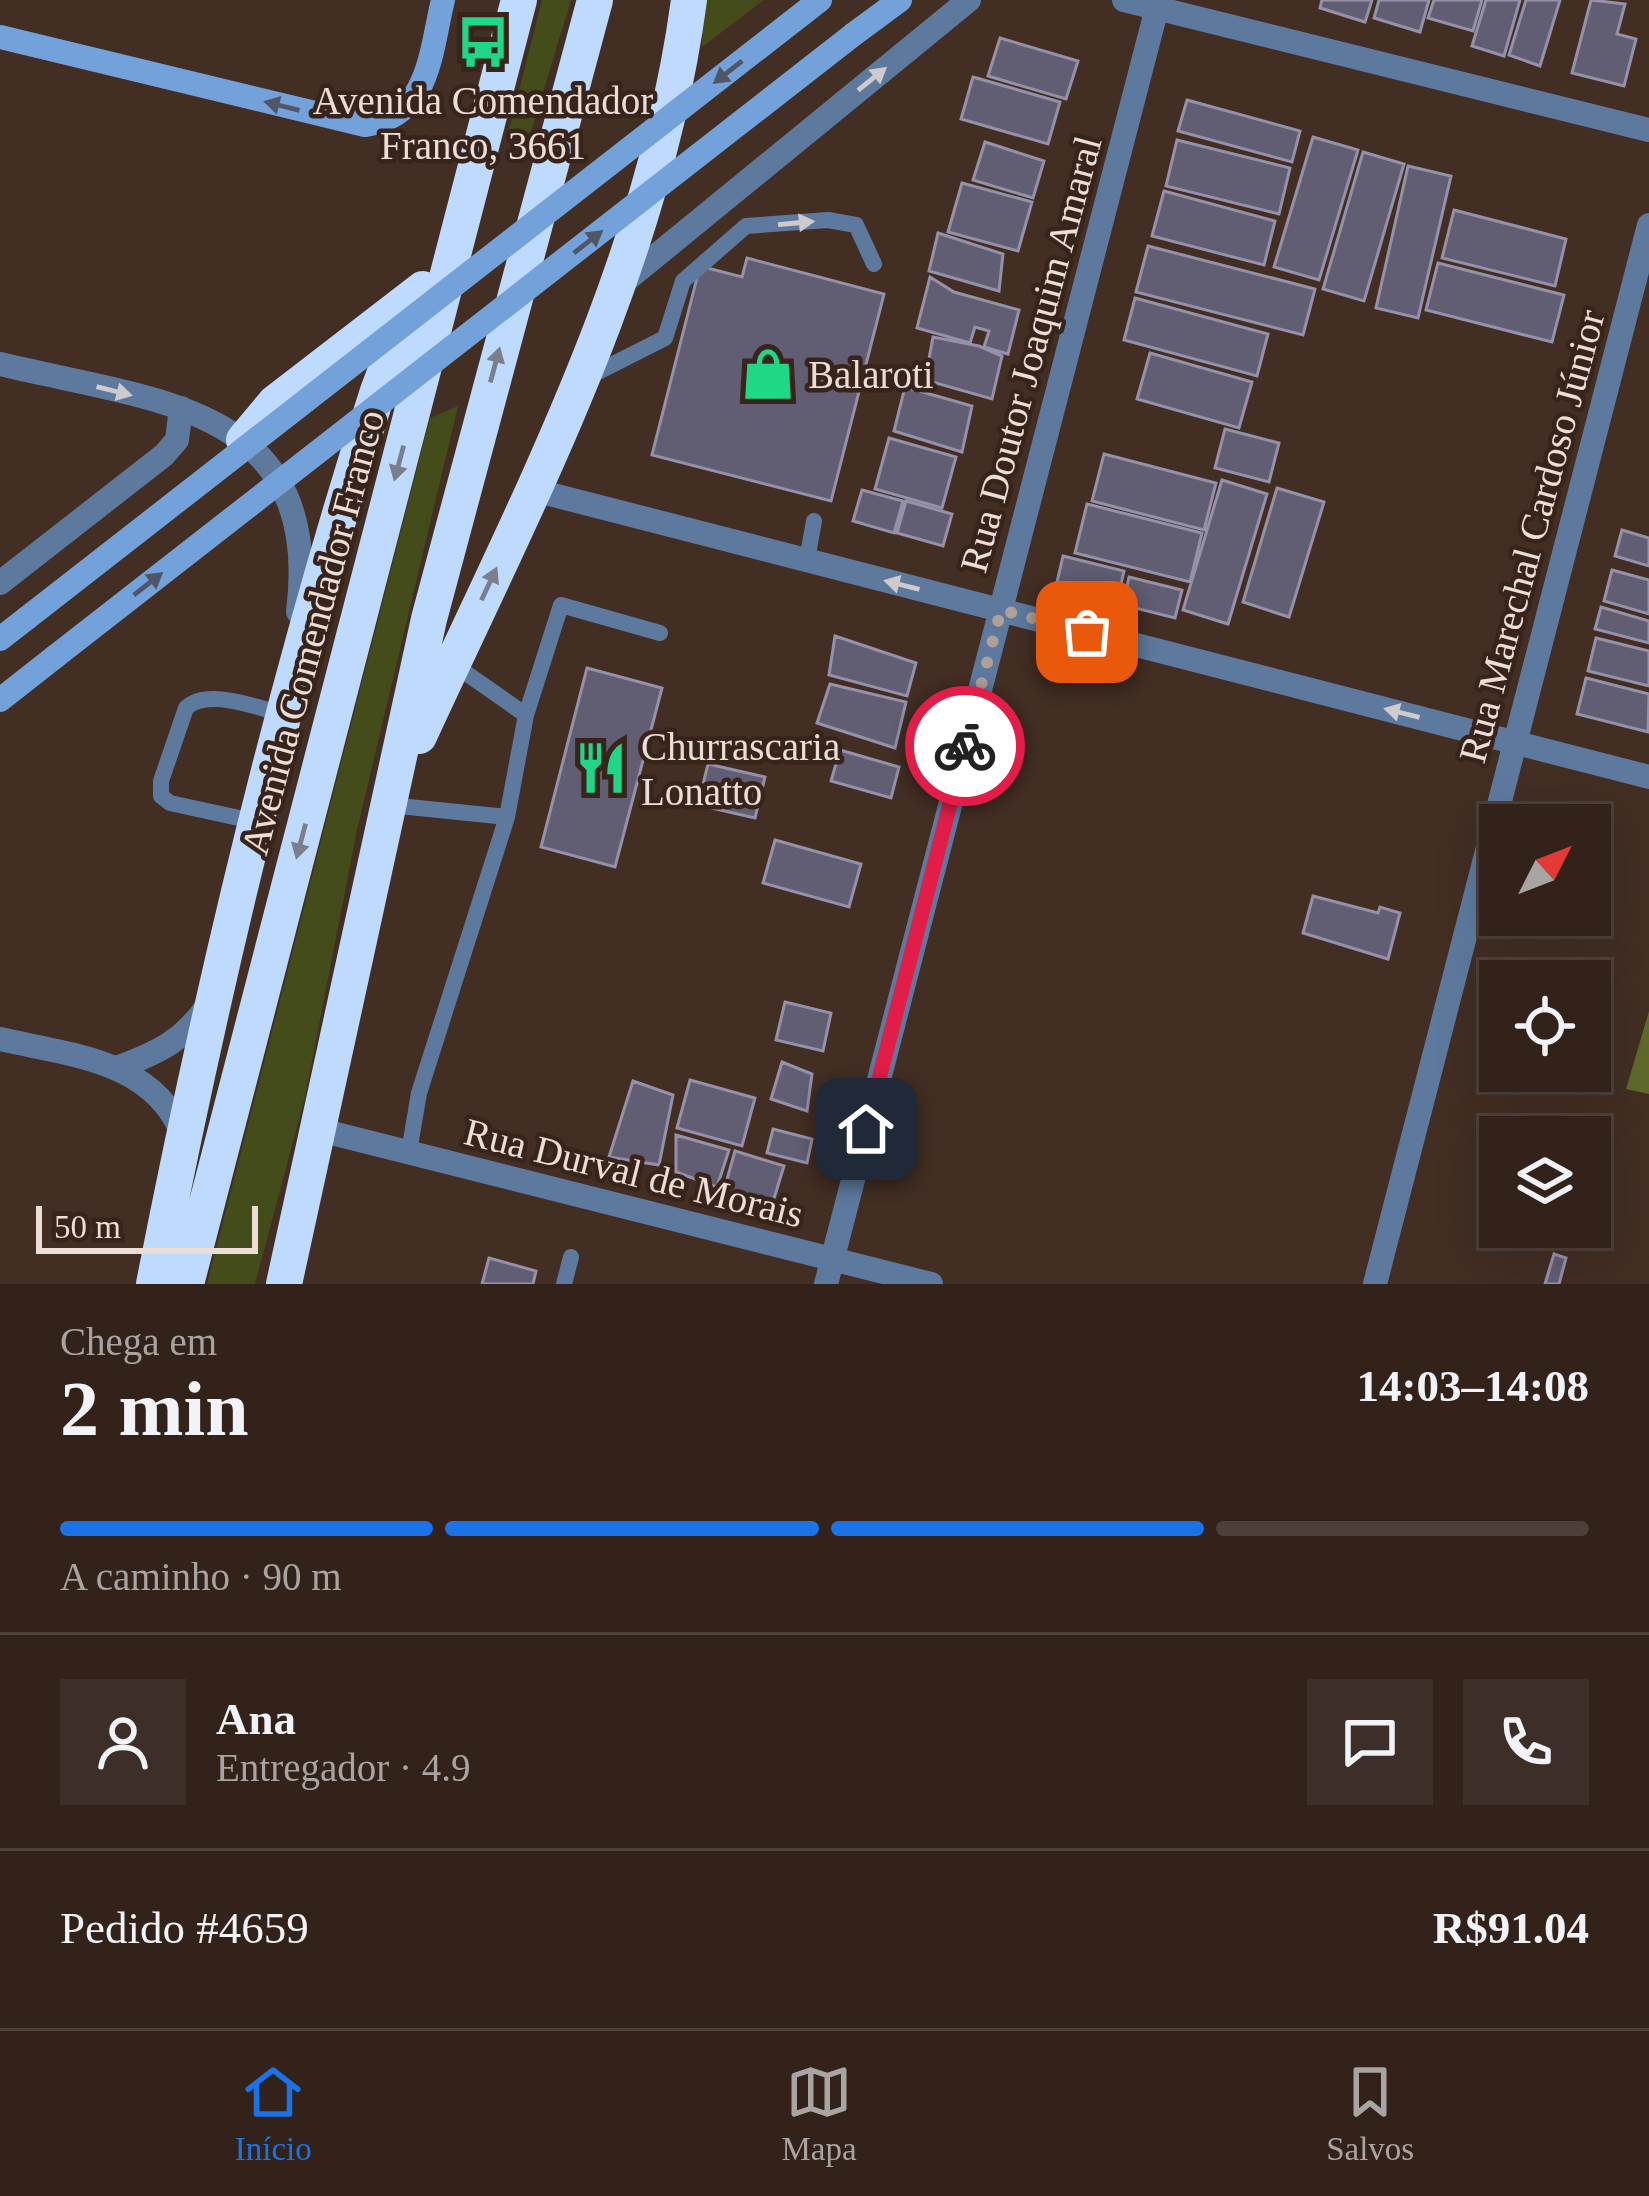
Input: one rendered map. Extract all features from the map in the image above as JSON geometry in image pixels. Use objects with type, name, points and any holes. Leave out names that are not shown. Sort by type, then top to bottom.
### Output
[{"type":"highway","name":"Avenida Comendador Franco","points":[[186,1284],[519,0]]},
{"type":"highway","points":[[284,1284],[448,543],[595,0]]},
{"type":"highway","points":[[387,805],[534,490],[619,286],[674,97],[689,0]]},
{"type":"highway","points":[[244,440],[275,403],[449,269]]},
{"type":"highway","points":[[154,1284],[213,999],[286,704],[353,470],[393,351],[449,269]]},
{"type":"main road","points":[[0,38],[365,125],[396,118],[414,98],[423,82],[443,0]]},
{"type":"main road","points":[[0,639],[820,0]]},
{"type":"main road","points":[[0,700],[900,0]]},
{"type":"street","points":[[619,286],[969,0]]},
{"type":"street","points":[[1124,0],[1158,3],[1649,130]]},
{"type":"street","name":"Rua Doutor Joaquim Amaral","points":[[829,1271],[1158,3]]},
{"type":"street","name":"Rua Marechal Cardoso Júnior","points":[[1375,1284],[1649,225]]},
{"type":"street","points":[[0,364],[181,408],[221,423],[244,440],[278,479],[300,536],[302,579],[286,704]]},
{"type":"street","points":[[0,584],[164,454],[177,440],[181,408]]},
{"type":"street","points":[[534,490],[1649,777]]},
{"type":"street","points":[[119,1067],[173,1045],[192,1029],[213,999]]},
{"type":"street","points":[[0,1039],[119,1067],[163,1099],[183,1136]]},
{"type":"street","name":"Rua Durval de Morais","points":[[320,1130],[829,1271],[931,1284]]},
{"type":"lane","points":[[583,379],[664,338],[683,280],[746,226],[828,220],[856,225],[874,264]]},
{"type":"lane","points":[[806,560],[814,520]]},
{"type":"lane","points":[[410,1152],[419,1093],[507,817],[526,715],[561,605],[660,633]]},
{"type":"lane","points":[[452,664],[526,715]]},
{"type":"lane","points":[[257,822],[170,803],[161,796],[160,781],[192,701],[286,704]]},
{"type":"lane","points":[[387,805],[507,817]]},
{"type":"lane","points":[[564,1284],[571,1257]]},
{"type":"green space","points":[[542,0],[571,0],[527,145],[508,134]]},
{"type":"green space","points":[[704,0],[764,0],[702,47]]},
{"type":"green space","points":[[458,406],[357,830],[305,1097],[255,1284],[207,1284],[430,418]]},
{"type":"green space","points":[[1649,1011],[1649,1094],[1626,1089]]},
{"type":"building","points":[[1322,0],[1372,0],[1365,22],[1320,8]]},
{"type":"building","points":[[1379,0],[1429,0],[1420,32],[1374,18]]},
{"type":"building","points":[[1434,0],[1482,0],[1473,31],[1428,18]]},
{"type":"building","points":[[1486,0],[1520,0],[1504,56],[1472,46]]},
{"type":"building","points":[[1526,0],[1560,0],[1540,66],[1509,55]]},
{"type":"building","points":[[1591,0],[1625,4],[1617,34],[1636,39],[1624,86],[1572,73]]},
{"type":"building","points":[[1000,38],[1078,61],[1066,99],[988,76]]},
{"type":"building","points":[[973,77],[1060,102],[1048,144],[961,119]]},
{"type":"building","points":[[1187,100],[1300,131],[1292,162],[1178,131]]},
{"type":"building","points":[[1313,137],[1358,150],[1319,280],[1274,267]]},
{"type":"building","points":[[1177,140],[1290,168],[1279,214],[1166,186]]},
{"type":"building","points":[[985,142],[1044,161],[1033,198],[973,180]]},
{"type":"building","points":[[1363,152],[1404,164],[1364,301],[1323,289]]},
{"type":"building","points":[[1408,166],[1451,176],[1418,318],[1376,308]]},
{"type":"building","points":[[962,183],[1032,202],[1018,251],[948,232]]},
{"type":"building","points":[[1164,191],[1275,221],[1264,265],[1152,236]]},
{"type":"building","points":[[1454,210],[1566,239],[1555,286],[1442,258]]},
{"type":"building","points":[[938,233],[1003,254],[999,291],[929,271]]},
{"type":"building","points":[[1148,246],[1315,289],[1303,335],[1136,292]]},
{"type":"building","name":"Balaroti","points":[[747,258],[884,294],[831,501],[652,455],[700,266],[742,277]]},
{"type":"building","points":[[1438,263],[1564,295],[1552,342],[1426,310]]},
{"type":"building","points":[[930,277],[954,292],[1019,310],[1008,354],[984,347],[989,331],[975,327],[970,343],[917,328]]},
{"type":"building","points":[[1135,298],[1268,334],[1257,376],[1124,340]]},
{"type":"building","points":[[933,337],[1002,356],[992,399],[925,380]]},
{"type":"building","points":[[1150,353],[1252,382],[1239,428],[1137,399]]},
{"type":"building","points":[[905,387],[972,406],[962,452],[894,431]]},
{"type":"building","points":[[1225,429],[1279,443],[1269,482],[1215,468]]},
{"type":"building","points":[[889,438],[956,457],[942,508],[875,489]]},
{"type":"building","points":[[1104,454],[1216,483],[1204,530],[1092,501]]},
{"type":"building","points":[[1222,480],[1267,494],[1228,624],[1183,610]]},
{"type":"building","points":[[1277,488],[1324,502],[1289,617],[1243,602]]},
{"type":"building","points":[[862,490],[903,501],[894,533],[853,521]]},
{"type":"building","points":[[906,501],[952,514],[943,546],[897,533]]},
{"type":"building","points":[[1087,504],[1202,533],[1190,582],[1075,553]]},
{"type":"building","points":[[1622,530],[1649,538],[1649,566],[1615,556]]},
{"type":"building","points":[[1063,556],[1124,571],[1116,606],[1055,591]]},
{"type":"building","points":[[1612,570],[1649,580],[1649,614],[1604,601]]},
{"type":"building","points":[[1129,577],[1182,590],[1175,618],[1123,605]]},
{"type":"building","points":[[1601,607],[1649,621],[1649,643],[1595,629]]},
{"type":"building","points":[[835,636],[916,663],[907,696],[829,675]]},
{"type":"building","points":[[1596,638],[1649,651],[1649,686],[1588,671]]},
{"type":"building","name":"Churrascaria Lonatto","points":[[587,668],[662,688],[615,867],[541,847]]},
{"type":"building","points":[[1586,678],[1649,694],[1648,732],[1577,714]]},
{"type":"building","points":[[830,684],[906,702],[895,748],[817,723]]},
{"type":"building","points":[[840,750],[899,767],[891,798],[831,781]]},
{"type":"building","points":[[708,764],[765,777],[755,818],[698,805]]},
{"type":"building","points":[[775,840],[861,864],[849,907],[763,883]]},
{"type":"building","points":[[1313,896],[1378,913],[1380,907],[1400,913],[1388,959],[1303,933]]},
{"type":"building","points":[[785,1002],[831,1013],[823,1051],[776,1040]]},
{"type":"building","points":[[782,1062],[812,1074],[807,1111],[771,1099]]},
{"type":"building","points":[[690,1080],[755,1098],[742,1146],[677,1128]]},
{"type":"building","points":[[633,1081],[673,1095],[659,1165],[609,1157]]},
{"type":"building","points":[[773,1129],[812,1139],[807,1163],[767,1153]]},
{"type":"building","points":[[676,1135],[729,1150],[717,1187],[676,1172]]},
{"type":"building","points":[[735,1151],[784,1166],[772,1205],[724,1190]]},
{"type":"building","points":[[1554,1254],[1566,1258],[1559,1284],[1545,1284]]},
{"type":"building","points":[[489,1258],[536,1271],[533,1284],[482,1284]]},
{"type":"way so far","points":[[965,746],[1001,610],[1087,632]]},
{"type":"place","name":"Avenida Comendador Franco, 3661","points":[[483,42]]},
{"type":"place","name":"Balaroti","points":[[768,374]]},
{"type":"place","name":"Churrascaria Lonatto","points":[[601,768]]},
{"type":"route","points":[[866,1129],[965,746]]}]
